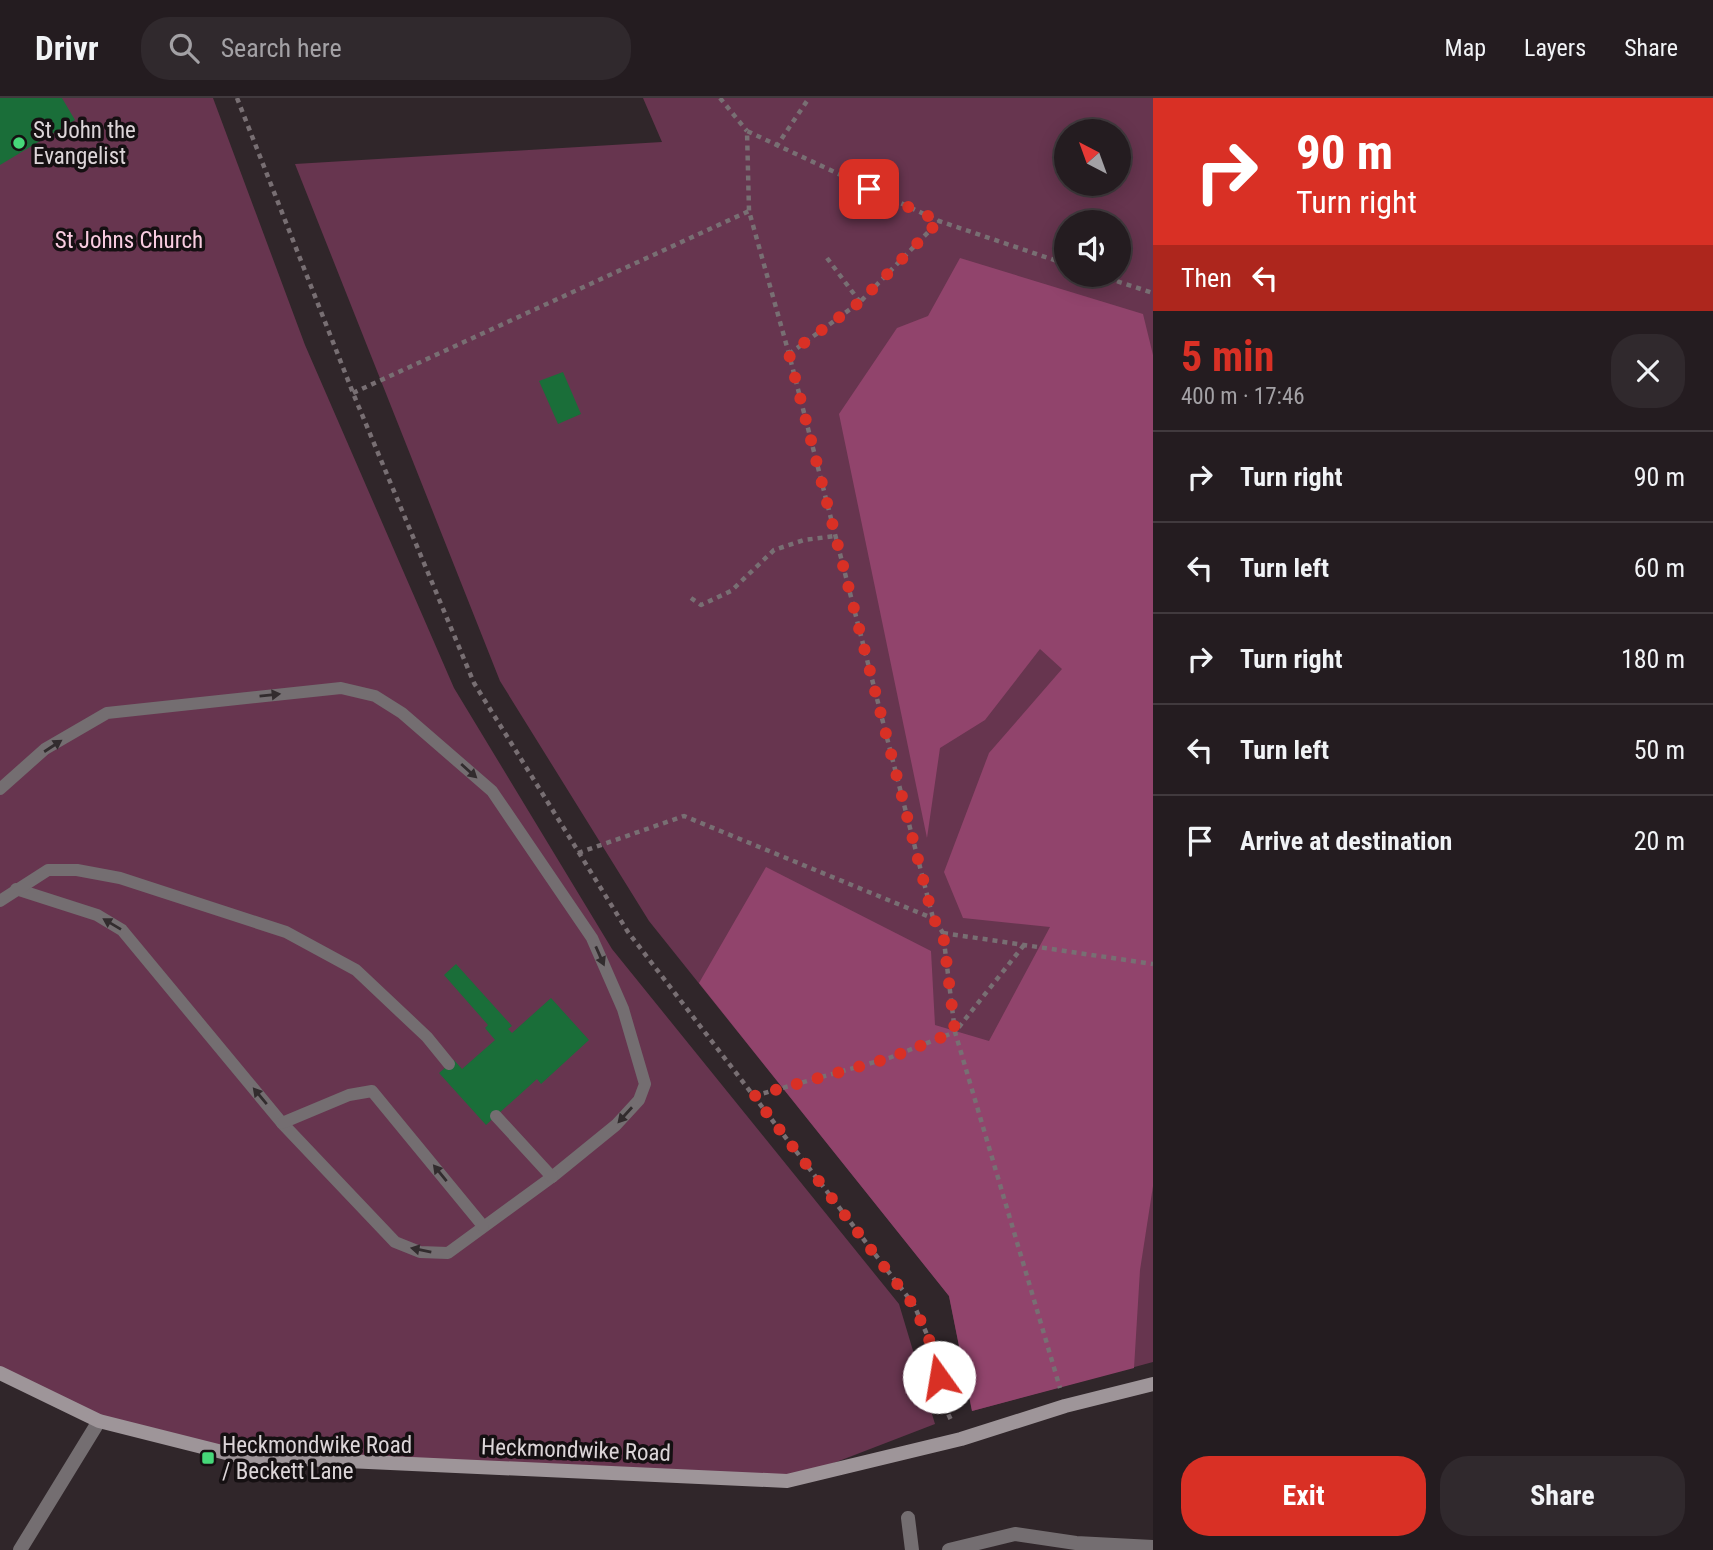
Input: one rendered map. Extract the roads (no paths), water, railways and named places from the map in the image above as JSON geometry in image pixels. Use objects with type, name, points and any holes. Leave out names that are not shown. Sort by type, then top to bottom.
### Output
[{"type":"main road","name":"Heckmondwike Road","points":[[0,1373],[99,1421],[239,1456],[787,1480],[961,1439],[1065,1406],[1153,1384]]},
{"type":"street","points":[[20,1550],[99,1421]]},
{"type":"street","points":[[908,1518],[912,1550]]},
{"type":"street","points":[[949,1550],[1015,1534],[1076,1543],[1153,1546]]},
{"type":"lane","points":[[0,789],[46,749],[107,713],[341,688],[374,695],[402,713],[492,791],[592,938],[623,1009],[645,1084],[639,1100],[616,1125],[552,1177],[448,1253],[420,1252],[395,1242],[282,1123],[122,930],[97,915],[16,888]]},
{"type":"lane","points":[[0,901],[16,888],[48,870],[78,870],[120,878],[286,932],[356,970],[427,1037],[449,1064]]},
{"type":"lane","points":[[282,1123],[349,1095],[372,1091],[483,1226]]},
{"type":"lane","points":[[496,1116],[552,1177]]},
{"type":"place","name":"St John the Evangelist","points":[[19,143]]},
{"type":"place","name":"Heckmondwike Road / Beckett Lane","points":[[208,1458]]},
{"type":"park label","name":"St Johns Church","points":[[129,240]]}]
